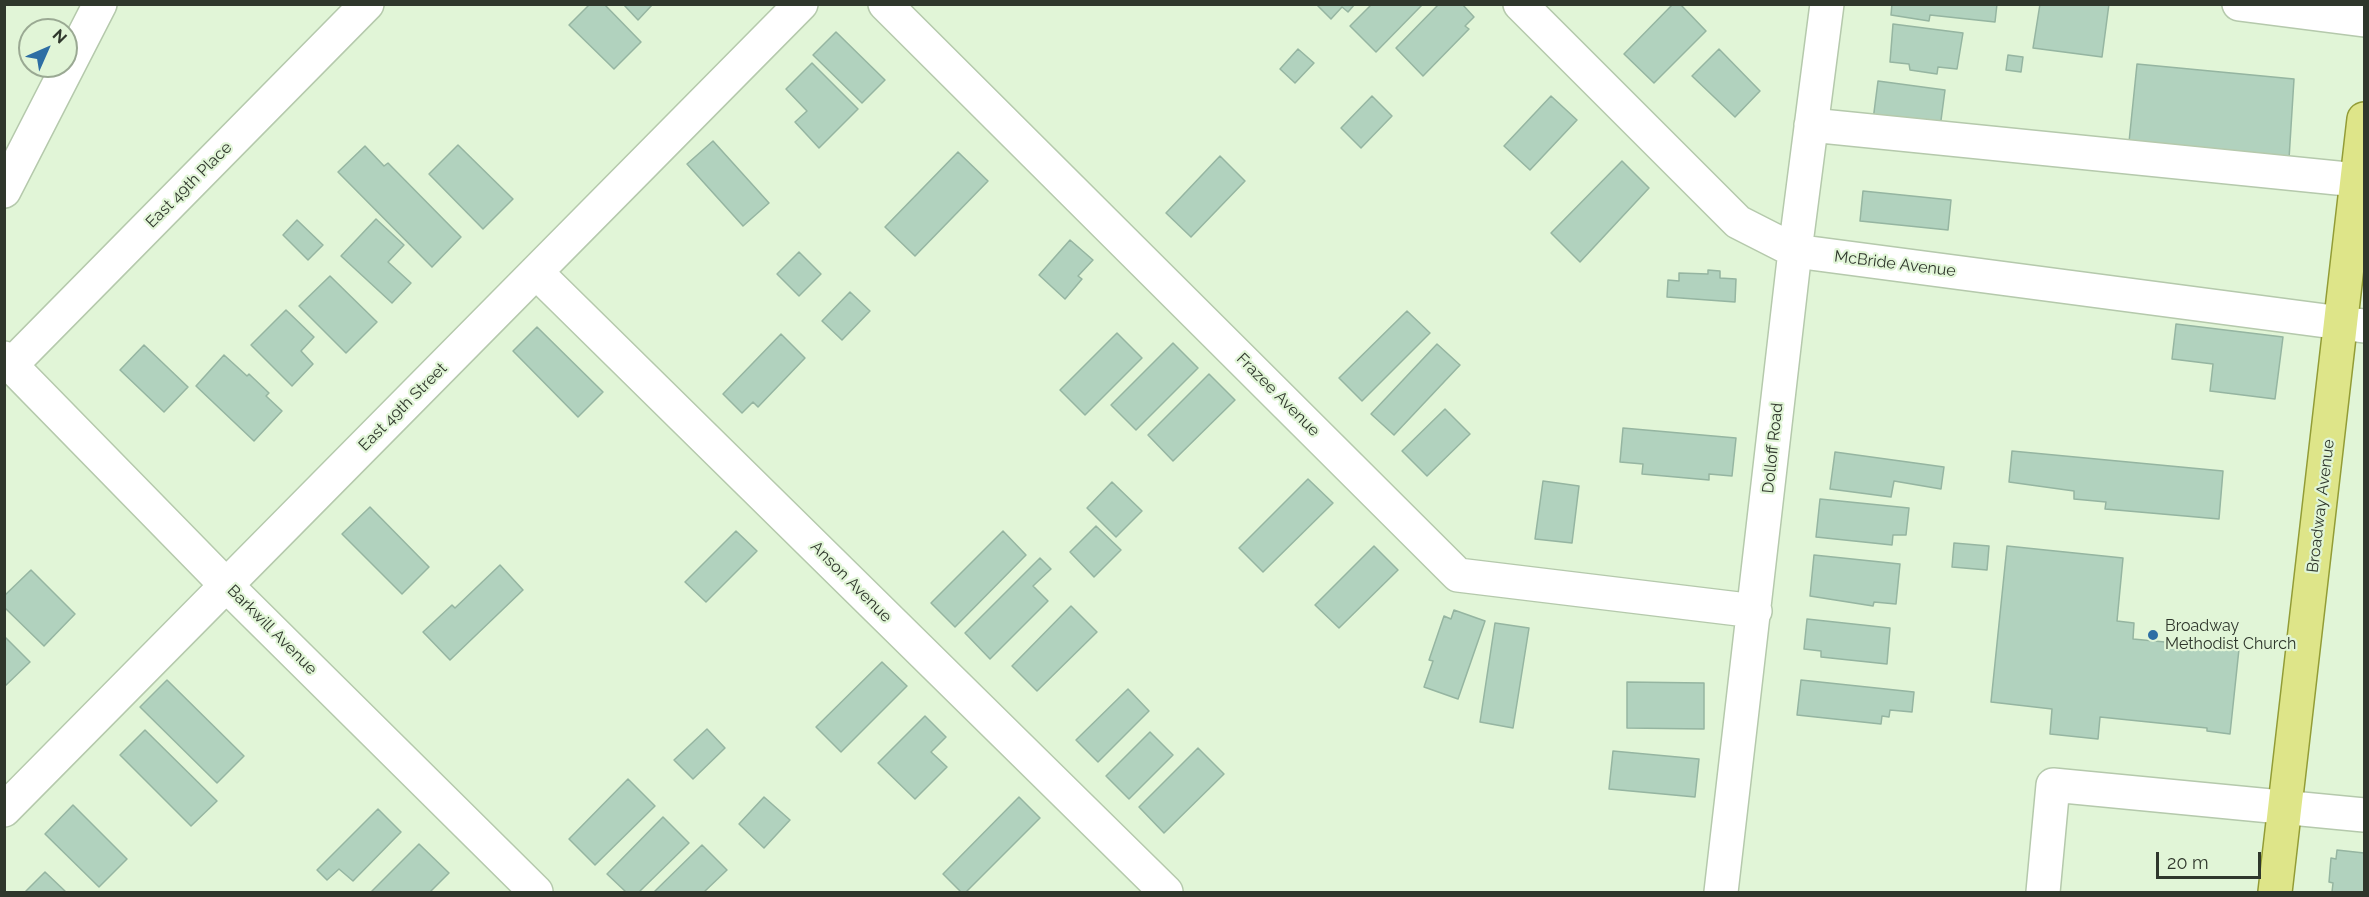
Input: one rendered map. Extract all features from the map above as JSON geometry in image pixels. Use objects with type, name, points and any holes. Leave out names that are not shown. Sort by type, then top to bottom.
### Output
[{"type":"main road","name":"Broadway Avenue","points":[[2275,892],[2284,808],[2354,324],[2358,180],[2364,119]]},
{"type":"street","points":[[4,191],[100,4]]},
{"type":"street","name":"East 49th Place","points":[[8,361],[367,4]]},
{"type":"street","name":"East 49th Street","points":[[4,810],[801,4]]},
{"type":"street","name":"Frazee Avenue","points":[[885,4],[1458,575],[1755,611]]},
{"type":"street","name":"McBride Avenue","points":[[1520,4],[1738,222],[1795,251],[2354,324]]},
{"type":"street","name":"Dolloff Road","points":[[1721,892],[1795,251],[1827,4]]},
{"type":"street","points":[[2239,4],[2364,20]]},
{"type":"street","points":[[1811,125],[2358,180]]},
{"type":"street","name":"Anson Avenue","points":[[537,272],[1166,892]]},
{"type":"street","name":"Barkwill Avenue","points":[[8,361],[227,586],[536,892]]},
{"type":"street","points":[[2043,892],[2053,785],[2364,815]]},
{"type":"building","points":[[590,4],[604,4],[641,42],[614,69],[569,25]]},
{"type":"building","points":[[623,4],[653,4],[638,20]]},
{"type":"building","points":[[1316,4],[1355,4],[1348,12],[1342,7],[1331,19]]},
{"type":"building","points":[[1372,4],[1423,4],[1376,52],[1350,26]]},
{"type":"building","points":[[1439,4],[1462,4],[1474,17],[1465,26],[1469,29],[1423,76],[1396,48]]},
{"type":"building","points":[[1673,4],[1680,4],[1706,31],[1654,83],[1624,54]]},
{"type":"building","points":[[1892,4],[1997,4],[1995,22],[1930,15],[1929,21],[1891,15]]},
{"type":"building","points":[[2040,4],[2109,4],[2102,57],[2033,48]]},
{"type":"building","points":[[1893,24],[1963,33],[1957,69],[1938,67],[1937,74],[1910,70],[1909,64],[1890,62]]},
{"type":"building","points":[[836,32],[885,80],[862,103],[813,55]]},
{"type":"building","points":[[1298,49],[1314,63],[1295,83],[1280,69]]},
{"type":"building","points":[[1719,49],[1760,91],[1735,117],[1692,76]]},
{"type":"building","points":[[2008,55],[2023,57],[2021,72],[2006,70]]},
{"type":"building","points":[[812,63],[858,109],[819,148],[795,122],[807,111],[786,89]]},
{"type":"building","points":[[2137,64],[2294,79],[2289,159],[2129,142]]},
{"type":"building","points":[[1878,81],[1945,90],[1940,128],[1873,120]]},
{"type":"building","points":[[1372,96],[1392,116],[1361,148],[1341,128]]},
{"type":"building","points":[[1551,96],[1577,120],[1530,170],[1504,146]]},
{"type":"building","points":[[713,141],[769,203],[743,226],[687,164]]},
{"type":"building","points":[[458,145],[513,199],[483,229],[429,174]]},
{"type":"building","points":[[365,146],[384,166],[388,163],[461,237],[432,267],[338,172]]},
{"type":"building","points":[[958,152],[988,181],[915,256],[885,227]]},
{"type":"building","points":[[1220,156],[1245,181],[1191,237],[1166,213]]},
{"type":"building","points":[[1622,161],[1649,188],[1580,262],[1551,233]]},
{"type":"building","points":[[1863,191],[1951,200],[1948,230],[1860,221]]},
{"type":"building","points":[[376,219],[404,245],[388,262],[411,283],[392,303],[341,256]]},
{"type":"building","points":[[297,220],[323,245],[308,260],[283,235]]},
{"type":"building","points":[[1070,240],[1093,260],[1078,276],[1082,279],[1065,299],[1039,275]]},
{"type":"building","points":[[799,252],[821,274],[799,296],[777,274]]},
{"type":"building","points":[[1708,270],[1720,271],[1720,278],[1736,279],[1735,302],[1667,297],[1668,280],[1679,281],[1679,273],[1708,274]]},
{"type":"building","points":[[330,276],[377,322],[346,353],[299,306]]},
{"type":"building","points":[[850,292],[870,311],[842,340],[822,321]]},
{"type":"building","points":[[286,310],[314,337],[301,351],[313,364],[292,386],[251,345]]},
{"type":"building","points":[[1407,311],[1430,333],[1362,401],[1339,378]]},
{"type":"building","points":[[2176,324],[2283,337],[2275,399],[2210,391],[2213,364],[2172,359]]},
{"type":"building","points":[[537,327],[603,392],[578,417],[513,351]]},
{"type":"building","points":[[1117,333],[1142,358],[1085,415],[1060,390]]},
{"type":"building","points":[[781,334],[805,358],[758,407],[753,402],[742,413],[723,394]]},
{"type":"building","points":[[1173,343],[1198,368],[1136,430],[1111,405]]},
{"type":"building","points":[[1437,344],[1460,365],[1394,435],[1371,414]]},
{"type":"building","points":[[144,345],[188,387],[164,412],[120,370]]},
{"type":"building","points":[[224,355],[269,393],[266,396],[282,411],[254,441],[196,386]]},
{"type":"building","points":[[1209,374],[1235,400],[1173,461],[1148,435]]},
{"type":"building","points":[[1445,409],[1470,434],[1427,476],[1402,451]]},
{"type":"building","points":[[1623,428],[1736,438],[1732,476],[1709,474],[1709,480],[1642,474],[1643,464],[1620,462]]},
{"type":"building","points":[[2012,451],[2223,471],[2219,519],[2105,509],[2106,502],[2074,499],[2074,491],[2009,482]]},
{"type":"building","points":[[1835,452],[1944,467],[1941,489],[1894,481],[1891,497],[1830,489]]},
{"type":"building","points":[[1308,479],[1333,503],[1263,572],[1239,548]]},
{"type":"building","points":[[1543,481],[1579,486],[1572,543],[1535,539]]},
{"type":"building","points":[[1112,482],[1142,511],[1116,537],[1087,508]]},
{"type":"building","points":[[1820,499],[1909,508],[1906,535],[1893,535],[1892,545],[1816,537]]},
{"type":"building","points":[[370,507],[429,567],[402,594],[342,534]]},
{"type":"building","points":[[1096,526],[1121,550],[1094,577],[1070,552]]},
{"type":"building","points":[[736,531],[757,551],[706,602],[685,582]]},
{"type":"building","points":[[1003,531],[1026,555],[955,627],[931,603]]},
{"type":"building","points":[[1954,543],[1989,546],[1987,570],[1952,567]]},
{"type":"building","points":[[1374,546],[1398,570],[1339,628],[1315,605]]},
{"type":"building","points":[[2007,546],[2123,558],[2117,621],[2134,623],[2133,639],[2239,649],[2230,734],[2207,731],[2207,728],[2100,717],[2098,739],[2050,734],[2052,709],[1991,702]]},
{"type":"building","points":[[1814,555],[1900,564],[1896,604],[1874,602],[1873,606],[1810,596]]},
{"type":"building","points":[[1040,558],[1051,569],[1033,586],[1048,601],[990,659],[965,633]]},
{"type":"building","points":[[500,565],[523,590],[450,660],[423,632],[452,605],[455,608]]},
{"type":"building","points":[[31,570],[75,614],[44,646],[4,607],[4,596]]},
{"type":"building","points":[[1071,606],[1097,632],[1037,691],[1012,666]]},
{"type":"building","points":[[1454,610],[1485,621],[1458,699],[1424,687],[1433,661],[1429,660],[1444,616],[1451,619]]},
{"type":"building","points":[[1807,619],[1890,628],[1887,664],[1821,657],[1821,651],[1804,649]]},
{"type":"building","points":[[1495,623],[1529,628],[1513,728],[1480,722]]},
{"type":"building","points":[[4,636],[30,662],[4,687]]},
{"type":"building","points":[[882,662],[907,686],[841,752],[816,727]]},
{"type":"building","points":[[167,680],[244,756],[217,783],[140,707]]},
{"type":"building","points":[[1801,680],[1914,692],[1912,712],[1890,710],[1889,717],[1882,716],[1881,724],[1797,715]]},
{"type":"building","points":[[1627,682],[1704,683],[1704,729],[1627,728]]},
{"type":"building","points":[[1128,689],[1149,711],[1098,762],[1076,740]]},
{"type":"building","points":[[925,716],[946,737],[931,752],[947,767],[915,799],[878,763]]},
{"type":"building","points":[[707,729],[725,748],[693,779],[674,760]]},
{"type":"building","points":[[145,730],[217,801],[191,826],[120,755]]},
{"type":"building","points":[[1150,732],[1173,755],[1129,799],[1106,776]]},
{"type":"building","points":[[1198,748],[1224,774],[1164,833],[1139,807]]},
{"type":"building","points":[[1613,751],[1699,759],[1695,797],[1609,789]]},
{"type":"building","points":[[628,779],[655,806],[595,865],[569,839]]},
{"type":"building","points":[[764,797],[790,820],[764,848],[739,824]]},
{"type":"building","points":[[1019,797],[1040,818],[966,892],[961,892],[943,874]]},
{"type":"building","points":[[73,805],[127,859],[99,887],[45,834]]},
{"type":"building","points":[[378,809],[401,832],[353,881],[339,869],[327,880],[317,870]]},
{"type":"building","points":[[663,817],[689,843],[639,892],[626,892],[607,874]]},
{"type":"building","points":[[419,844],[449,873],[430,892],[371,892]]},
{"type":"building","points":[[702,845],[727,870],[704,892],[654,892]]},
{"type":"building","points":[[2337,850],[2364,853],[2364,892],[2332,892],[2333,883],[2329,882],[2331,858],[2336,859]]},
{"type":"building","points":[[45,872],[66,892],[25,892]]},
{"type":"place","name":"Broadway Methodist Church","points":[[2153,635]]}]
